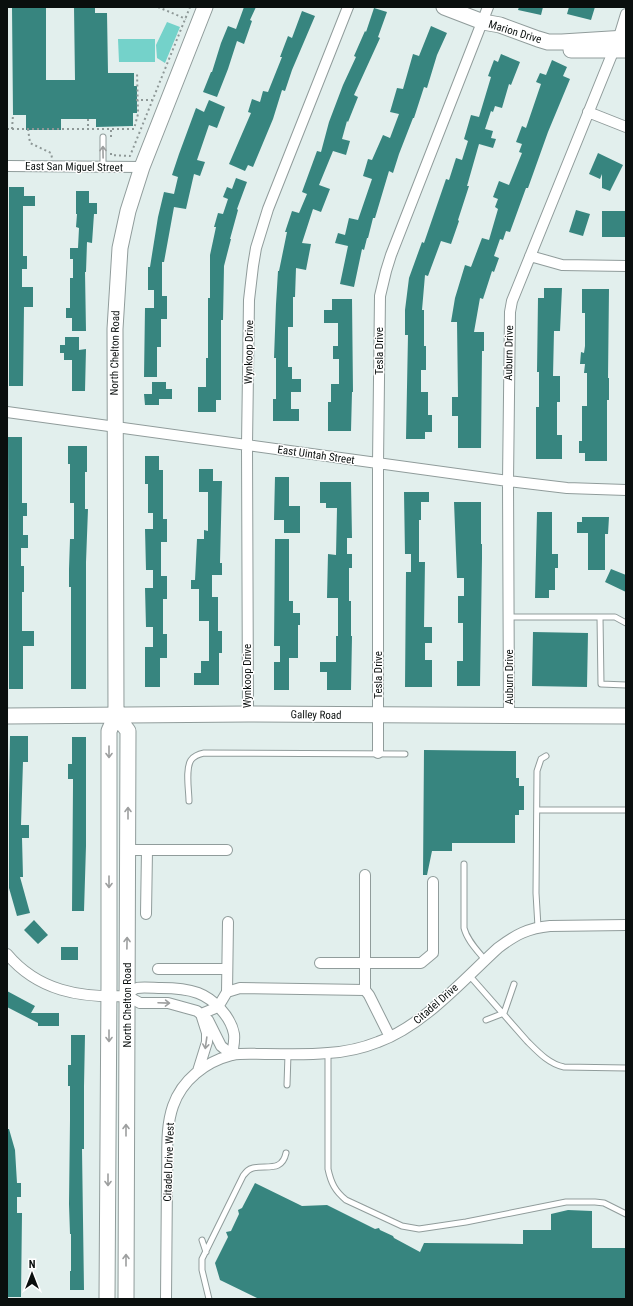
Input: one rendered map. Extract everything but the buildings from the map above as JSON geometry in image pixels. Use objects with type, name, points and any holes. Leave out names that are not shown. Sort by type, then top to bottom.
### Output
[{"type":"main road","name":"North Chelton Road","points":[[107,1299],[109,731],[116,715],[115,321],[119,256],[125,224],[142,167],[205,7]]},
{"type":"main road","name":"Marion Drive","points":[[444,7],[483,22],[495,33],[540,48],[551,50],[621,44]]},
{"type":"main road","name":"Galley Road","points":[[7,716],[248,714],[626,716]]},
{"type":"main road","name":"North Chelton Road","points":[[116,715],[128,731],[126,1299]]},
{"type":"street","name":"Wynkoop Drive","points":[[248,714],[247,445],[249,300],[253,266],[256,248],[268,209],[348,7]]},
{"type":"street","name":"Tesla Drive","points":[[378,753],[379,311],[382,284],[391,255],[488,7]]},
{"type":"street","name":"Auburn Drive","points":[[509,715],[508,481],[510,312],[512,301],[588,112],[621,44],[626,14]]},
{"type":"street","points":[[588,112],[626,127]]},
{"type":"street","name":"East San Miguel Street","points":[[7,166],[142,167]]},
{"type":"street","points":[[530,256],[562,265],[626,266]]},
{"type":"street","name":"East Uintah Street","points":[[7,412],[508,481],[567,488],[626,490]]},
{"type":"street","points":[[128,850],[227,850]]},
{"type":"street","points":[[146,914],[147,850]]},
{"type":"street","points":[[364,875],[364,990]]},
{"type":"street","points":[[320,963],[421,963],[433,954],[433,882]]},
{"type":"street","points":[[201,1014],[218,1007],[227,992],[228,922]]},
{"type":"street","name":"Citadel Drive","points":[[232,1055],[328,1053],[364,1047],[410,1027],[485,960],[510,939],[523,932],[538,927],[561,925],[626,925]]},
{"type":"street","points":[[7,954],[15,963],[43,983],[60,990],[78,994],[109,997],[127,996],[140,1003],[168,1003],[190,1008],[208,1020],[221,1046],[232,1055],[234,1034],[230,1024],[218,1007],[199,993],[175,988],[137,988],[127,996]]},
{"type":"street","points":[[158,969],[228,969]]},
{"type":"street","points":[[227,992],[240,988],[364,990],[369,995],[390,1037]]},
{"type":"street","points":[[198,1071],[207,1042],[207,1033],[201,1014]]},
{"type":"street","name":"Citadel Drive West","points":[[166,1299],[168,1146],[170,1116],[182,1088],[198,1071],[210,1064],[232,1055]]},
{"type":"lane","points":[[103,137],[103,167]]},
{"type":"lane","points":[[508,617],[615,617],[626,623]]},
{"type":"lane","points":[[600,617],[601,684],[626,685]]},
{"type":"lane","points":[[189,801],[188,768],[191,760],[197,755],[204,753],[405,754]]},
{"type":"lane","points":[[538,927],[536,893],[536,772],[540,759],[546,756]]},
{"type":"lane","points":[[536,810],[626,810]]},
{"type":"lane","points":[[464,864],[465,934],[485,960]]},
{"type":"lane","points":[[469,974],[538,1052],[557,1065],[564,1067],[626,1068]]},
{"type":"lane","points":[[486,1020],[504,1013],[514,984]]},
{"type":"lane","points":[[328,1053],[328,1169],[333,1187],[338,1194],[346,1200],[402,1226],[419,1229],[466,1222],[566,1202],[604,1203],[626,1214]]},
{"type":"lane","points":[[287,1085],[288,1054]]},
{"type":"lane","points":[[209,1299],[202,1264],[206,1252],[243,1176],[247,1171],[253,1168],[274,1167],[280,1164],[285,1159],[286,1153]]},
{"type":"lane","points":[[202,1240],[206,1252]]},
{"type":"path","points":[[158,7],[186,18]]},
{"type":"path","points":[[111,155],[130,156],[190,7]]},
{"type":"path","points":[[7,129],[134,129],[138,114],[137,72]]},
{"type":"path","points":[[137,100],[152,100]]},
{"type":"path","points":[[12,129],[13,115]]},
{"type":"path","points":[[88,119],[88,129]]},
{"type":"path","points":[[28,129],[30,144],[52,153],[52,160]]},
{"type":"shaded area","points":[[167,22],[180,27],[165,63],[157,58],[156,45]]},
{"type":"shaded area","points":[[118,39],[155,39],[155,62],[119,62]]}]
